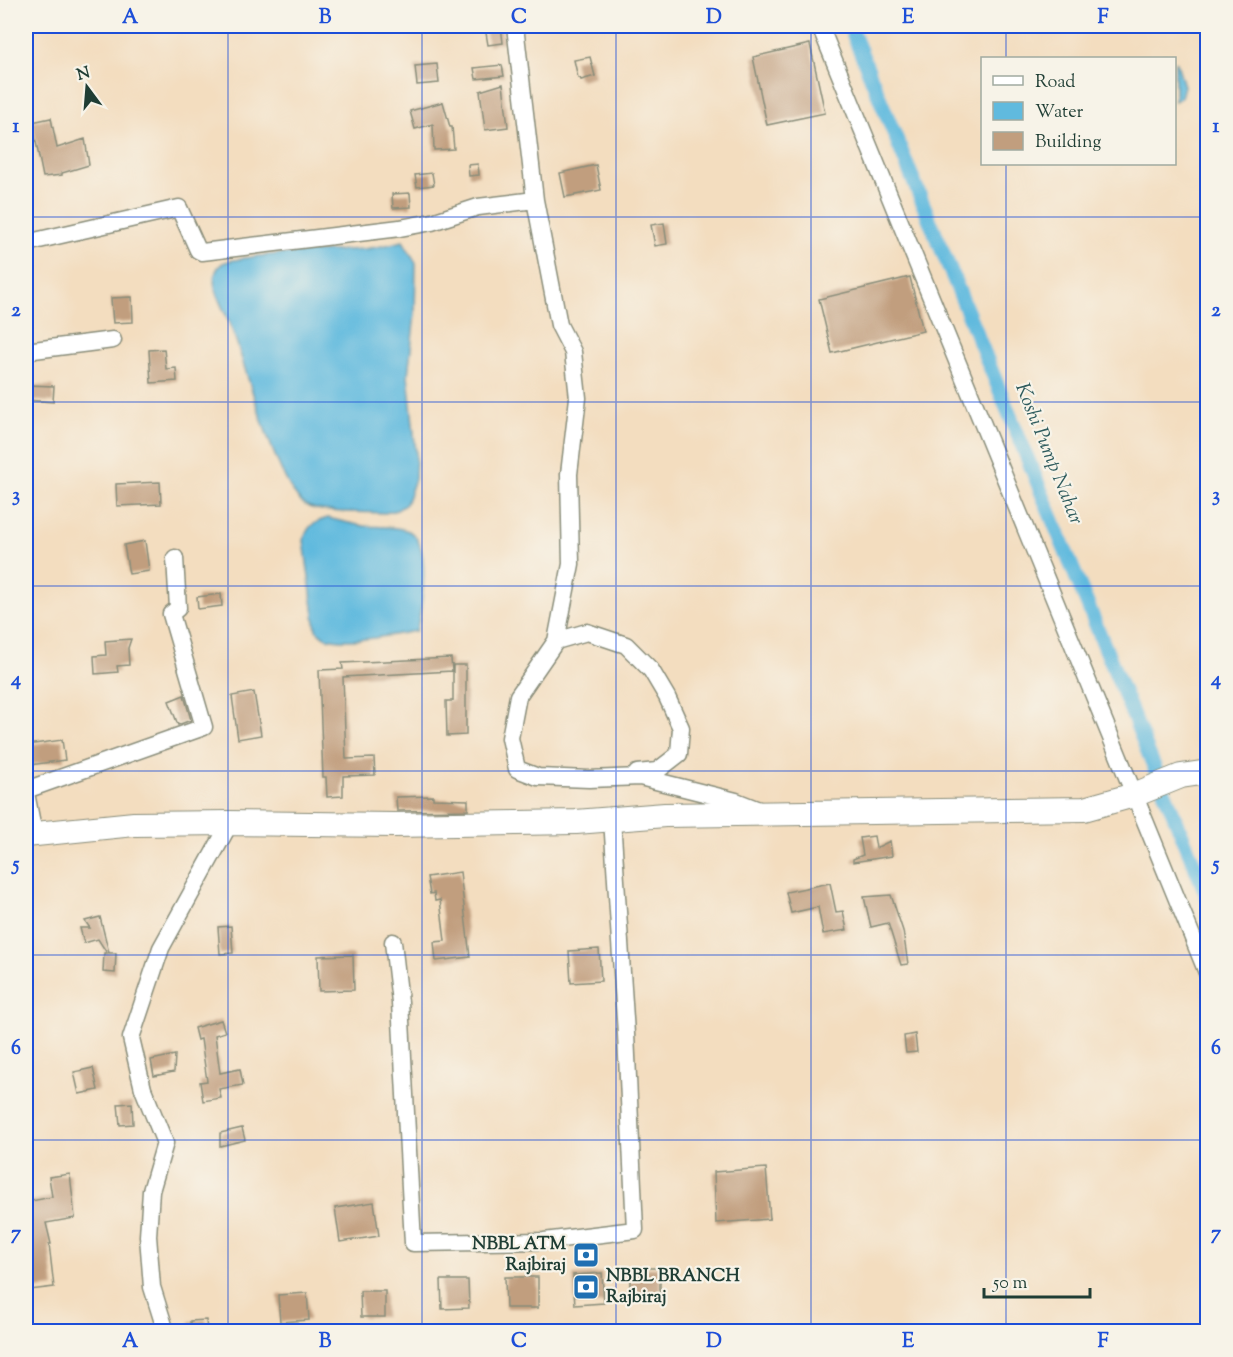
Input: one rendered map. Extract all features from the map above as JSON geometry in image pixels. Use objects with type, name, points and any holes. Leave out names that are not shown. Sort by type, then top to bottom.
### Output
[{"type":"street","points":[[515,26],[535,200],[559,326],[573,352],[578,399],[569,474],[571,564],[556,641],[518,696],[510,738],[518,769],[538,777],[589,779],[640,777],[736,801],[769,813]]},
{"type":"street","points":[[820,26],[1208,975]]},
{"type":"street","points":[[26,243],[179,208],[198,250],[202,252],[400,228],[432,222],[478,207],[535,200]]},
{"type":"street","points":[[26,351],[113,340]]},
{"type":"street","points":[[175,558],[178,608],[171,615],[204,728],[26,792],[30,834],[134,825],[576,822],[665,815],[1084,809],[1134,795],[1181,776],[1208,772]]},
{"type":"street","points":[[556,641],[587,632],[626,645],[651,670],[681,728],[679,754],[657,771],[589,779]]},
{"type":"street","points":[[393,942],[400,1002],[413,1243],[544,1241],[635,1230],[626,1022],[612,819]]},
{"type":"street","points":[[166,1332],[152,1287],[147,1236],[152,1191],[165,1143],[143,1089],[131,1038],[161,948],[230,823]]},
{"type":"water","points":[[1176,62],[1184,86],[1181,97],[1176,100]]},
{"type":"water","points":[[403,241],[416,263],[415,314],[408,375],[416,453],[415,479],[406,504],[397,510],[385,513],[312,508],[305,505],[294,494],[273,451],[232,329],[216,293],[215,274],[223,263],[245,258],[368,248]]},
{"type":"water","points":[[328,518],[364,526],[406,530],[415,536],[423,560],[424,576],[416,631],[372,638],[337,640],[327,638],[316,630],[304,540],[312,525]]},
{"type":"building","points":[[501,26],[503,43],[488,45],[485,27]]},
{"type":"building","points":[[810,44],[825,113],[767,125],[753,57]]},
{"type":"building","points":[[590,57],[595,76],[581,80],[578,78],[574,60]]},
{"type":"building","points":[[437,64],[439,83],[417,85],[415,66]]},
{"type":"building","points":[[502,65],[504,76],[476,79],[474,68]]},
{"type":"building","points":[[503,84],[508,127],[485,130],[480,91]]},
{"type":"building","points":[[443,102],[450,127],[452,127],[454,149],[434,150],[433,124],[415,129],[410,111]]},
{"type":"building","points":[[51,118],[57,148],[85,139],[89,165],[62,173],[62,175],[43,177],[32,122]]},
{"type":"building","points":[[478,164],[479,175],[469,176],[468,165]]},
{"type":"building","points":[[596,165],[601,190],[565,197],[560,173]]},
{"type":"building","points":[[432,173],[434,185],[417,187],[415,175]]},
{"type":"building","points":[[410,193],[411,207],[393,208],[392,194]]},
{"type":"building","points":[[664,223],[667,244],[655,246],[651,225]]},
{"type":"building","points":[[910,277],[923,331],[832,353],[819,299]]},
{"type":"building","points":[[132,297],[133,322],[113,323],[111,298]]},
{"type":"building","points":[[164,349],[166,369],[176,368],[177,381],[151,383],[149,350]]},
{"type":"building","points":[[27,385],[54,386],[53,402],[26,400]]},
{"type":"building","points":[[160,482],[161,504],[117,506],[116,484]]},
{"type":"building","points":[[145,541],[149,571],[129,574],[124,545]]},
{"type":"building","points":[[221,594],[222,606],[198,609],[197,597]]},
{"type":"building","points":[[131,639],[128,648],[129,665],[117,666],[118,672],[95,674],[94,656],[106,655],[105,641]]},
{"type":"building","points":[[451,658],[452,671],[343,677],[346,759],[374,758],[375,775],[343,776],[343,796],[327,797],[326,777],[323,777],[319,670],[343,669],[342,663]]},
{"type":"building","points":[[453,665],[466,665],[466,735],[447,736],[446,701],[453,701]]},
{"type":"building","points":[[254,692],[261,735],[238,739],[232,696]]},
{"type":"building","points":[[184,695],[191,720],[178,725],[169,701]]},
{"type":"building","points":[[62,740],[65,760],[30,765],[27,745]]},
{"type":"building","points":[[433,796],[433,799],[468,800],[468,810],[397,811],[396,797]]},
{"type":"building","points":[[874,836],[876,848],[890,841],[892,856],[853,862],[853,859],[863,855],[860,838]]},
{"type":"building","points":[[460,872],[470,957],[436,961],[434,942],[445,941],[440,900],[435,901],[434,893],[430,894],[427,877]]},
{"type":"building","points":[[830,883],[836,912],[843,911],[847,930],[823,934],[818,907],[791,913],[786,892]]},
{"type":"building","points":[[891,895],[903,931],[908,964],[901,965],[888,923],[871,927],[864,897]]},
{"type":"building","points":[[100,917],[109,953],[116,953],[115,973],[103,972],[104,953],[107,953],[98,939],[84,943],[80,928],[90,928],[85,921]]},
{"type":"building","points":[[231,926],[233,953],[220,954],[218,927]]},
{"type":"building","points":[[599,949],[601,981],[571,983],[569,951]]},
{"type":"building","points":[[353,955],[354,990],[319,991],[318,956]]},
{"type":"building","points":[[221,1020],[225,1032],[215,1035],[220,1073],[240,1069],[243,1085],[219,1089],[221,1098],[203,1101],[200,1082],[207,1081],[201,1039],[197,1040],[194,1028]]},
{"type":"building","points":[[915,1034],[917,1052],[906,1053],[904,1036]]},
{"type":"building","points":[[175,1055],[174,1072],[154,1076],[151,1060]]},
{"type":"building","points":[[93,1068],[98,1090],[79,1094],[74,1072]]},
{"type":"building","points":[[132,1103],[133,1124],[120,1125],[118,1104]]},
{"type":"building","points":[[242,1128],[245,1140],[220,1146],[220,1133]]},
{"type":"building","points":[[766,1168],[770,1219],[716,1223],[714,1172]]},
{"type":"building","points":[[70,1174],[75,1218],[46,1223],[51,1244],[49,1244],[54,1287],[30,1290],[26,1252],[26,1202],[52,1197],[49,1177]]},
{"type":"building","points":[[374,1202],[379,1236],[340,1242],[335,1208]]},
{"type":"building","points":[[630,1268],[660,1268],[660,1297],[630,1297]]},
{"type":"building","points":[[602,1273],[604,1303],[575,1305],[573,1275]]},
{"type":"building","points":[[505,1277],[538,1277],[538,1308],[506,1308]]},
{"type":"building","points":[[441,1280],[468,1280],[469,1308],[442,1309]]},
{"type":"building","points":[[360,1291],[385,1291],[385,1317],[361,1317]]},
{"type":"building","points":[[307,1293],[309,1320],[280,1322],[278,1295]]},
{"type":"building","points":[[206,1320],[207,1332],[191,1332],[190,1321]]},
{"type":"waterway","name":"Koshi Pump Nahar","points":[[850,26],[1208,898]]},
{"type":"place","name":"NBBL ATM Rajbiraj","points":[[586,1255]]},
{"type":"place","name":"NBBL BRANCH Rajbiraj","points":[[586,1287]]}]
